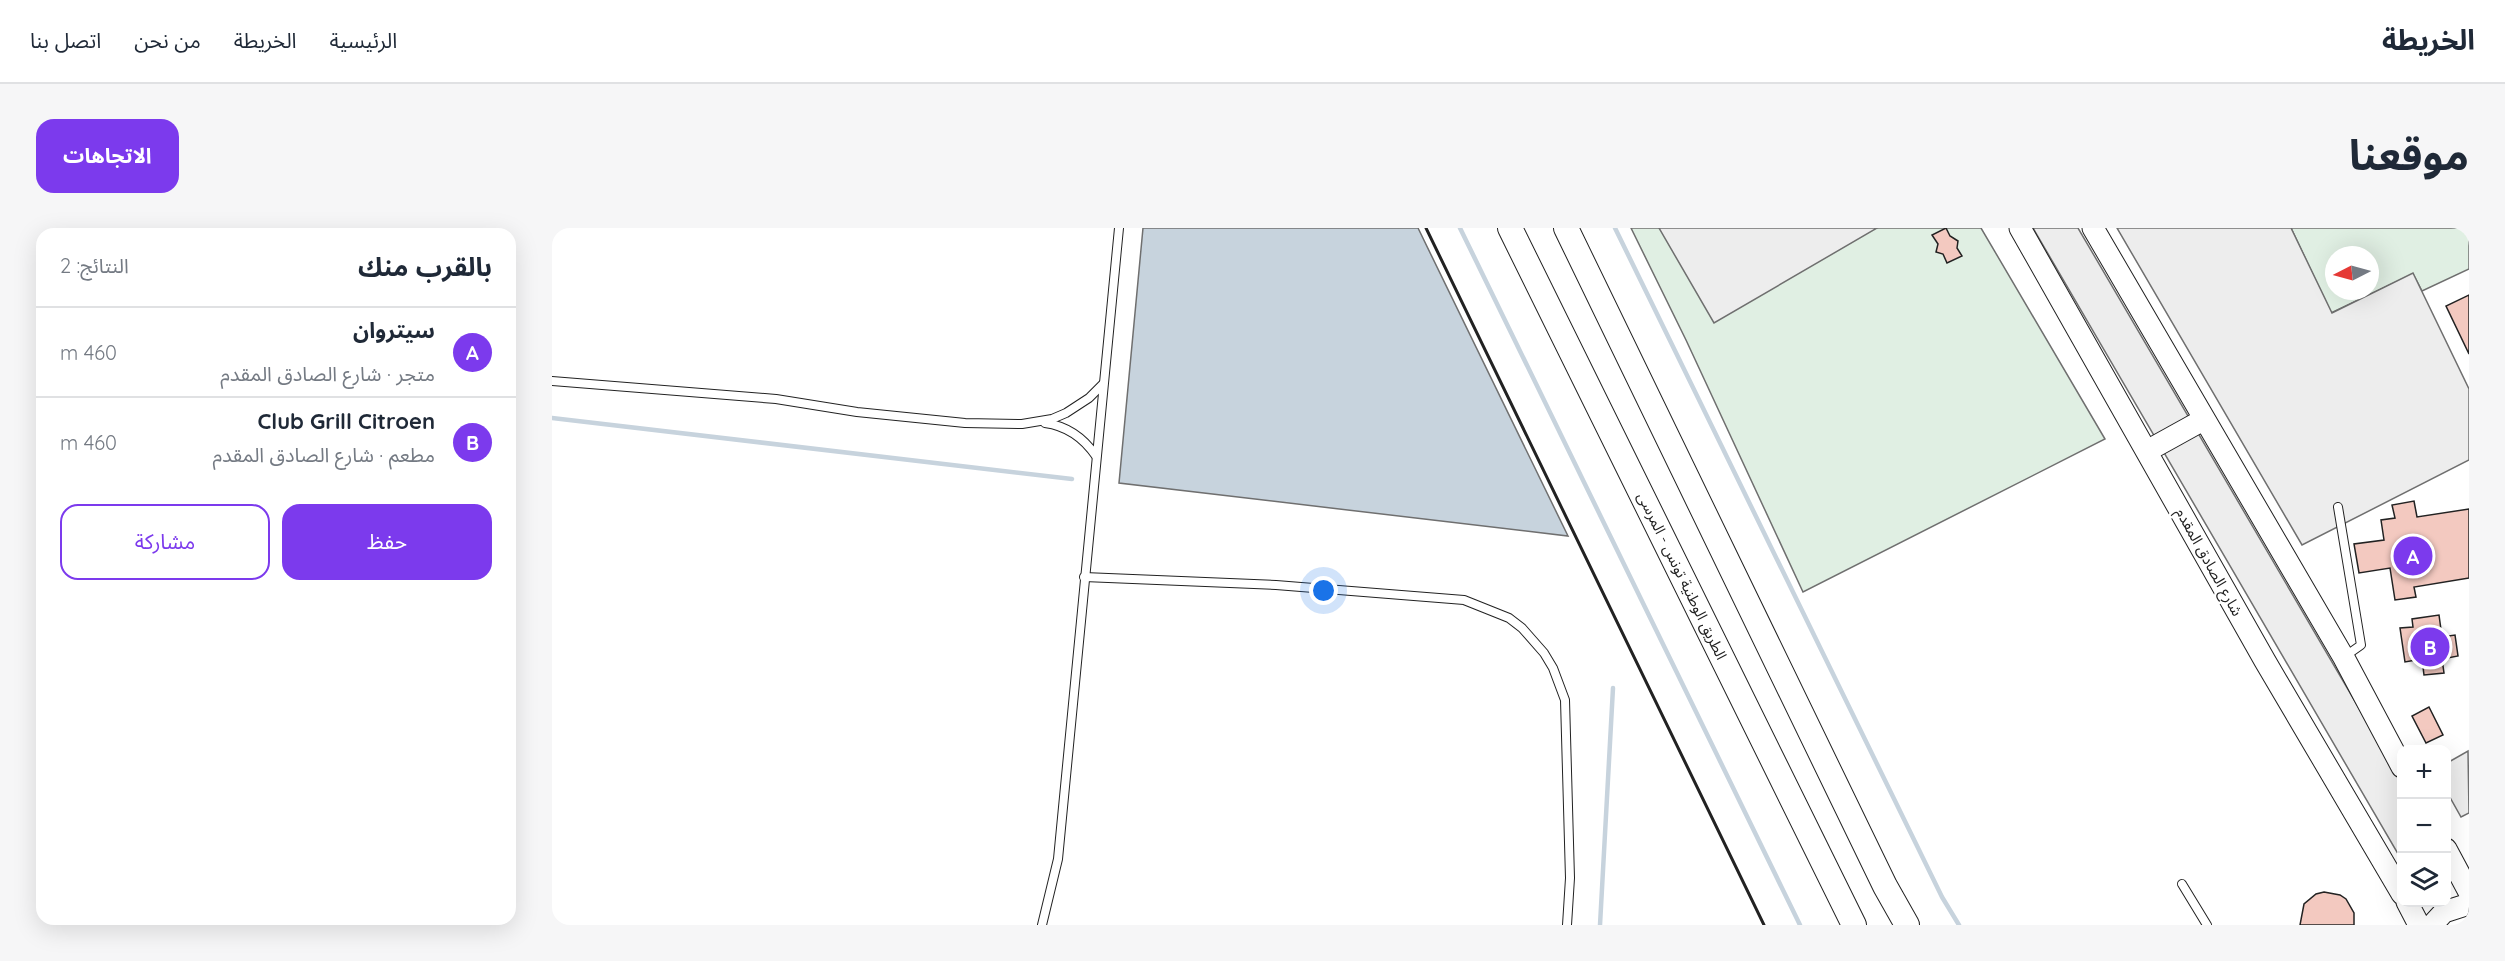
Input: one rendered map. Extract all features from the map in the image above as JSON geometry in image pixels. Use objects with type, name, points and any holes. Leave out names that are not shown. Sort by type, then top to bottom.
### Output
[{"type":"highway","name":"الطريق الوطنية تونس - المرسى","points":[[1510,228],[1854,925]]},
{"type":"highway","points":[[1566,228],[1885,886],[1907,925]]},
{"type":"main road","name":"شارع الصادق المقدم","points":[[2020,228],[2265,661],[2397,885]]},
{"type":"main road","points":[[2092,228],[2344,658],[2397,757]]},
{"type":"main road","points":[[2147,451],[2203,420]]},
{"type":"main road","points":[[2448,853],[2469,892]]},
{"type":"main road","points":[[2432,925],[2444,912],[2469,904]]},
{"type":"main road","points":[[2409,907],[2419,925]]},
{"type":"lane","points":[[1042,925],[1050,903],[1058,859],[1119,228]]},
{"type":"lane","points":[[552,381],[776,399],[857,412],[965,423],[1037,423],[1070,430],[1089,446],[1096,456]]},
{"type":"lane","points":[[1037,423],[1052,419],[1080,405],[1104,382]]},
{"type":"lane","points":[[2338,507],[2361,645],[2344,658]]},
{"type":"lane","points":[[1084,577],[1276,585],[1464,600],[1509,618],[1533,639],[1544,653],[1557,676],[1565,700],[1570,867],[1567,925]]},
{"type":"lane","points":[[2182,884],[2207,925]]},
{"type":"green space","points":[[1631,228],[1981,228],[2105,439],[1803,592],[1686,340]]},
{"type":"green space","points":[[2291,228],[2469,228],[2469,269],[2422,291],[2413,274],[2379,290],[2379,246],[2325,246],[2325,300],[2358,300],[2331,313]]},
{"type":"shaded area","points":[[1143,228],[1418,228],[1568,536],[1119,483]]},
{"type":"shaded area","points":[[1659,228],[1877,228],[1714,323]]},
{"type":"shaded area","points":[[2033,228],[2078,228],[2397,773],[2397,852]]},
{"type":"shaded area","points":[[2117,228],[2291,228],[2332,313],[2358,300],[2379,300],[2379,290],[2413,273],[2469,389],[2469,460],[2302,545]]},
{"type":"shaded area","points":[[2468,751],[2469,813],[2461,817],[2451,799],[2451,761]]},
{"type":"building","points":[[1946,228],[1950,236],[1958,241],[1957,248],[1962,256],[1947,263],[1943,254],[1936,252],[1938,244],[1932,235]]},
{"type":"building","points":[[2469,295],[2469,354],[2446,306]]},
{"type":"building","points":[[2414,501],[2417,517],[2469,509],[2469,578],[2414,587],[2416,597],[2395,600],[2390,568],[2359,573],[2354,544],[2384,540],[2381,520],[2395,518],[2392,505]]},
{"type":"building","points":[[2439,615],[2442,637],[2455,635],[2458,656],[2442,659],[2444,673],[2424,675],[2422,659],[2405,662],[2400,628],[2413,627],[2412,619]]},
{"type":"building","points":[[2429,707],[2443,735],[2426,743],[2412,716]]},
{"type":"building","points":[[2324,892],[2340,895],[2346,899],[2354,913],[2354,925],[2300,925],[2304,904],[2316,894]]},
{"type":"waterway","points":[[1460,228],[1800,925]]},
{"type":"waterway","points":[[1615,228],[1942,897],[1959,925]]},
{"type":"waterway","points":[[552,418],[1072,479]]},
{"type":"waterway","points":[[1600,925],[1613,688]]},
{"type":"wall","points":[[1426,228],[1764,925]]},
{"type":"place","name":"سيتروان","points":[[2413,556]]},
{"type":"place","name":"Club Grill Citroen","points":[[2430,647]]}]
